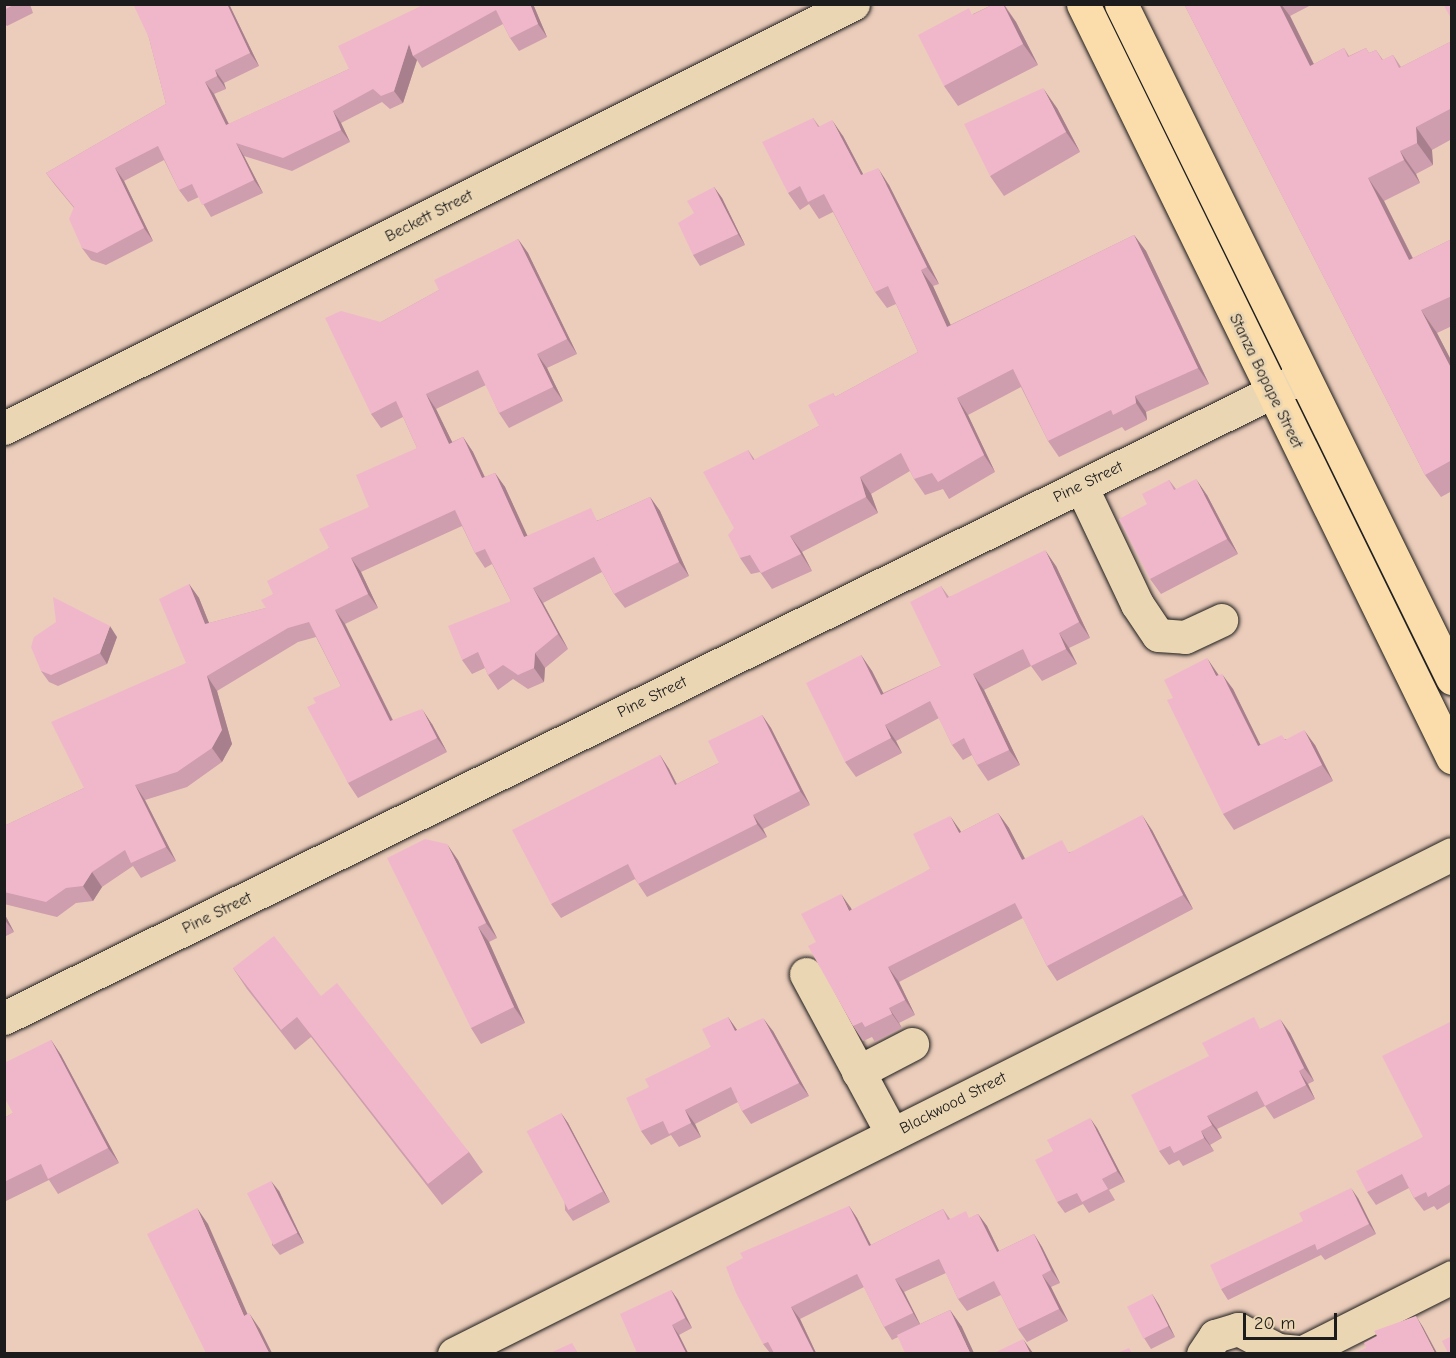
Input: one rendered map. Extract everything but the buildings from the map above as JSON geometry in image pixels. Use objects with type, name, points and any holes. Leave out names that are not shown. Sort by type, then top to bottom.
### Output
[{"type":"main road","name":"Stanza Bopape Street","points":[[1083,4],[1270,392],[1452,757]]},
{"type":"main road","name":"Stanza Bopape Street","points":[[1120,4],[1300,378],[1452,678]]},
{"type":"street","name":"Beckett Street","points":[[4,428],[853,4]]},
{"type":"street","name":"Pine Street","points":[[4,1017],[1300,378]]},
{"type":"street","points":[[1081,486],[1137,604],[1158,635],[1185,637],[1221,620]]},
{"type":"street","name":"Blackwood Street","points":[[454,1353],[1452,854]]},
{"type":"street","points":[[806,974],[892,1134]]},
{"type":"street","points":[[858,1071],[912,1044]]},
{"type":"street","points":[[1203,1353],[1215,1336],[1238,1329],[1278,1350],[1327,1347],[1452,1277]]}]
